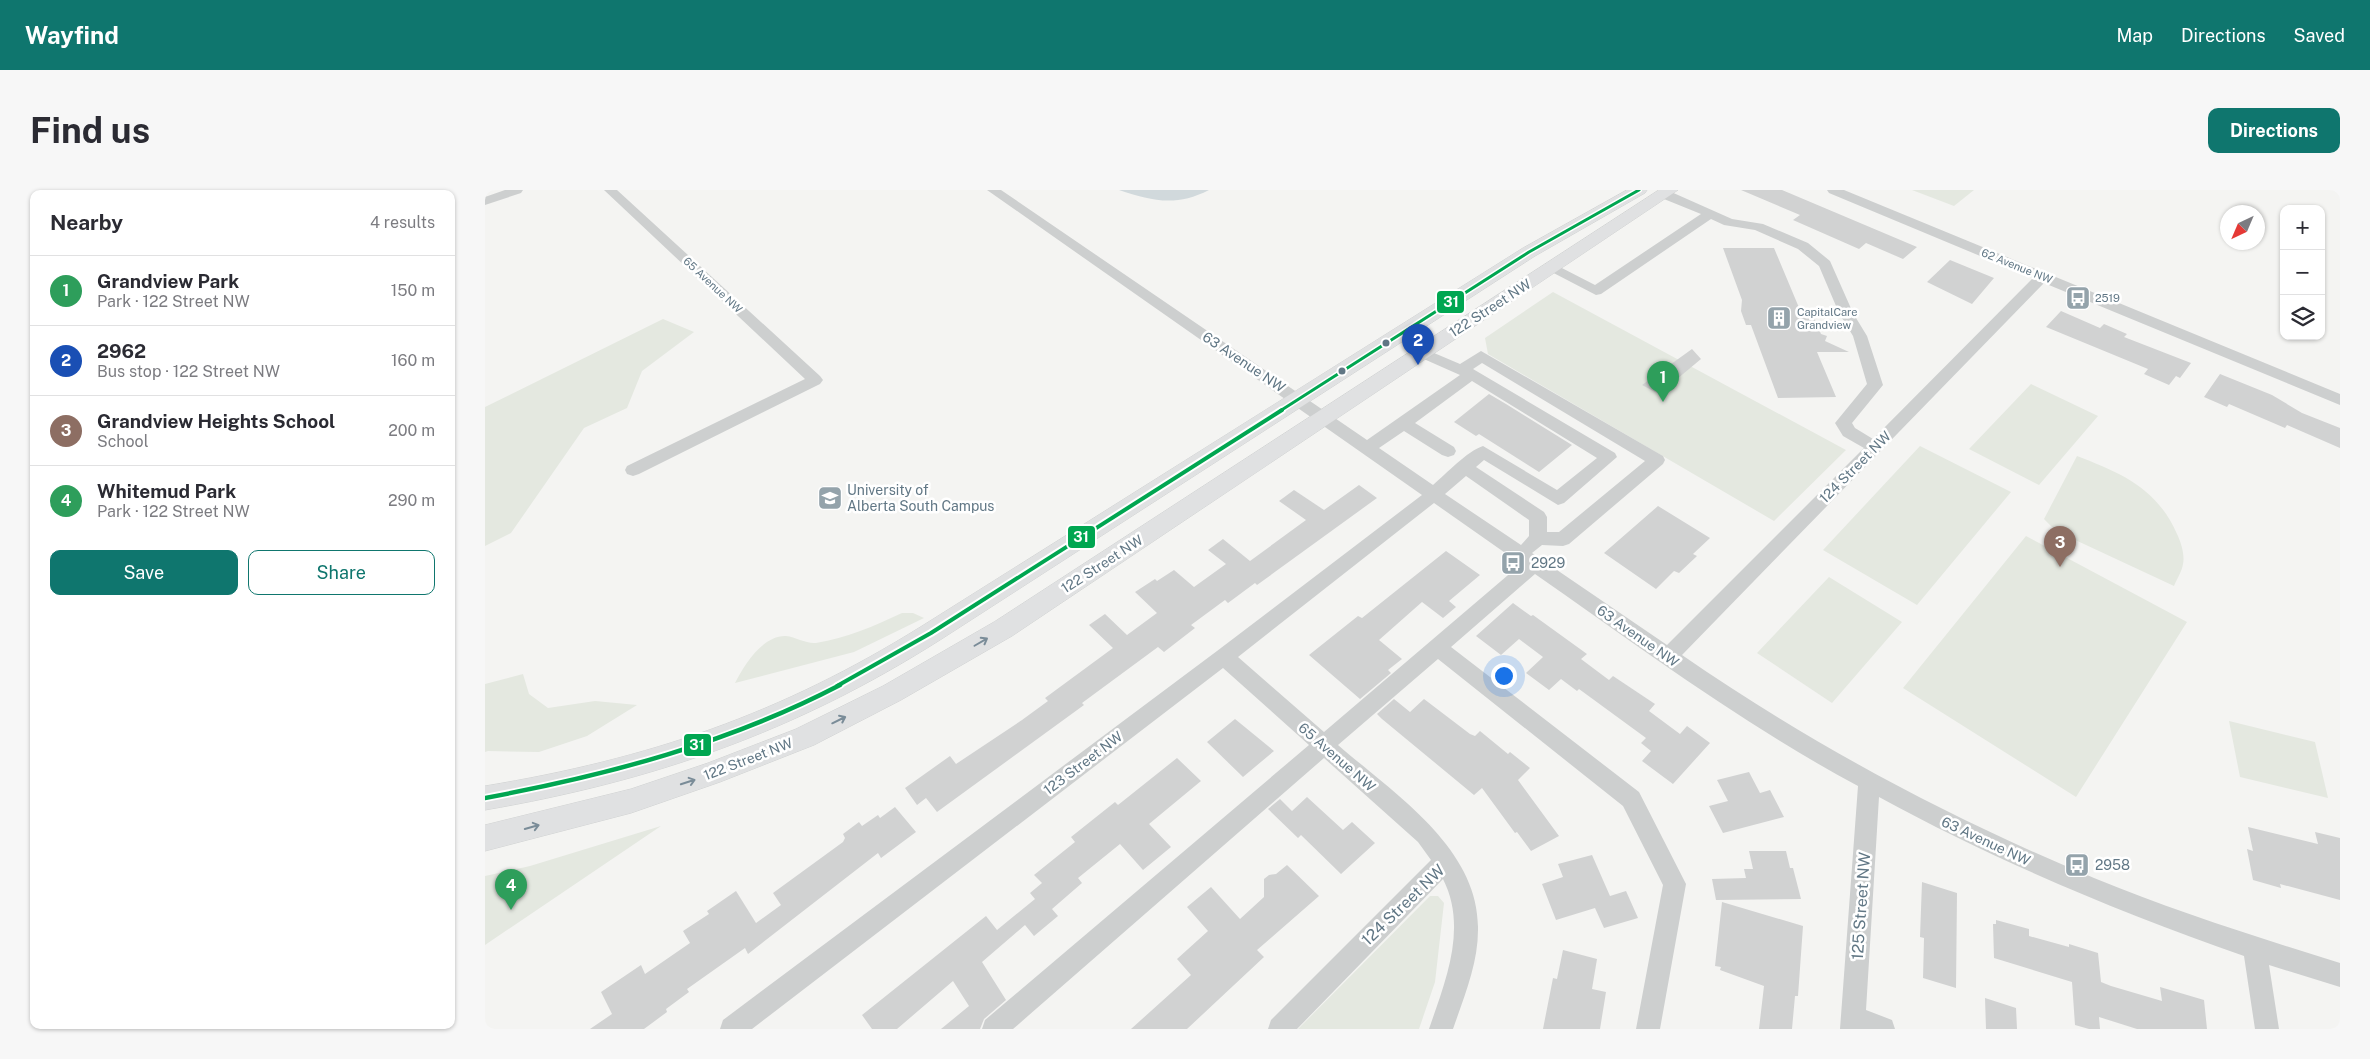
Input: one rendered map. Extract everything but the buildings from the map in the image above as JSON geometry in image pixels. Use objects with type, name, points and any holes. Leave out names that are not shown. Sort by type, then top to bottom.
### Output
[{"type":"main road","name":"122 Street NW","points":[[485,798],[572,781],[634,766],[723,737],[817,698],[900,652],[1299,400],[1491,276],[1639,190]]},
{"type":"main road","name":"122 Street NW","points":[[490,839],[631,801],[711,774],[805,737],[892,694],[1003,629],[1667,192]]},
{"type":"main road","points":[[1323,417],[1320,408],[1324,402],[1427,333],[1491,276]]},
{"type":"street","points":[[485,202],[517,190]]},
{"type":"street","name":"65 Avenue NW","points":[[610,190],[815,380],[633,470]]},
{"type":"street","name":"63 Avenue NW","points":[[993,190],[1761,720],[1869,783],[1993,846],[2175,921],[2255,950],[2340,975]]},
{"type":"street","name":"62 Avenue NW","points":[[1833,190],[2340,400]]},
{"type":"street","points":[[1667,192],[1729,222],[1758,227],[1803,246],[1825,264],[1846,313],[1860,336],[1875,385],[1843,423],[1849,432],[1875,447]]},
{"type":"street","points":[[1551,268],[1596,291],[1710,214]]},
{"type":"street","name":"124 Street NW","points":[[1668,657],[2042,277]]},
{"type":"street","points":[[994,1029],[1437,648],[1527,559],[1538,538],[1538,516],[1609,457],[1467,372],[1422,353]]},
{"type":"street","points":[[1367,448],[1404,423],[1467,372],[1481,356],[1657,460],[1563,539],[1538,538]]},
{"type":"street","points":[[1404,423],[1448,451]]},
{"type":"street","points":[[1433,495],[1483,452],[1558,499]]},
{"type":"street","points":[[1464,467],[1538,516]]},
{"type":"street","name":"123 Street NW","points":[[732,1029],[1433,495]]},
{"type":"street","points":[[1437,648],[1631,799],[1675,884],[1647,1029]]},
{"type":"street","name":"65 Avenue NW","points":[[1223,656],[1426,836],[1446,861]]},
{"type":"street","name":"125 Street NW","points":[[1852,1024],[1869,783]]},
{"type":"street","name":"124 Street NW","points":[[1280,1029],[1446,861],[1462,896],[1466,912],[1467,932],[1466,951],[1462,968],[1441,1029]]},
{"type":"street","points":[[2255,950],[2267,1029]]},
{"type":"street","points":[[1852,1024],[1883,1029]]},
{"type":"shaded area","points":[[1119,190],[1209,190],[1186,199],[1164,200],[1142,197]]},
{"type":"shaded area","points":[[1912,190],[1974,190],[1954,206]]},
{"type":"shaded area","points":[[1553,292],[1846,450],[1774,521],[1488,354],[1485,338]]},
{"type":"shaded area","points":[[663,319],[694,332],[642,371],[627,408],[584,428],[511,533],[485,546],[485,407]]},
{"type":"shaded area","points":[[2031,384],[2098,416],[2039,485],[1969,449]]},
{"type":"shaded area","points":[[1920,446],[2011,492],[1917,605],[1823,550]]},
{"type":"shaded area","points":[[2077,456],[2123,476],[2136,484],[2159,505],[2169,518],[2183,553],[2181,572],[2174,586],[2056,531],[2044,519]]},
{"type":"shaded area","points":[[2026,536],[2187,622],[2076,797],[1903,688]]},
{"type":"shaded area","points":[[1829,577],[1902,622],[1832,703],[1757,653]]},
{"type":"shaded area","points":[[902,613],[913,613],[924,618],[854,652],[735,683],[755,652],[770,640],[786,636],[812,643],[827,641],[860,631]]},
{"type":"shaded area","points":[[523,674],[529,694],[548,708],[595,701],[637,705],[587,736],[539,752],[485,752],[485,684]]},
{"type":"shaded area","points":[[2229,721],[2315,742],[2328,798],[2240,777]]},
{"type":"shaded area","points":[[661,826],[485,945],[485,876],[530,866]]},
{"type":"shaded area","points":[[1430,896],[1438,896],[1444,903],[1435,982],[1419,1029],[1298,1029]]},
{"type":"transit line","name":"31","points":[[485,798],[546,787],[605,773],[717,739],[824,693],[878,665],[1529,252],[1639,190]]},
{"type":"place","name":"2519","points":[[2078,298]]},
{"type":"place","name":"CapitalCare Grandview","points":[[1779,318]]},
{"type":"place","name":"2962","points":[[1418,365]]},
{"type":"place","name":"Grandview Park","points":[[1663,402]]},
{"type":"place","name":"University of Alberta South Campus","points":[[830,498]]},
{"type":"place","name":"2929","points":[[1513,563]]},
{"type":"place","name":"Grandview Heights School","points":[[2060,567]]},
{"type":"place","name":"2958","points":[[2077,865]]},
{"type":"place","name":"Whitemud Park","points":[[511,910]]}]
